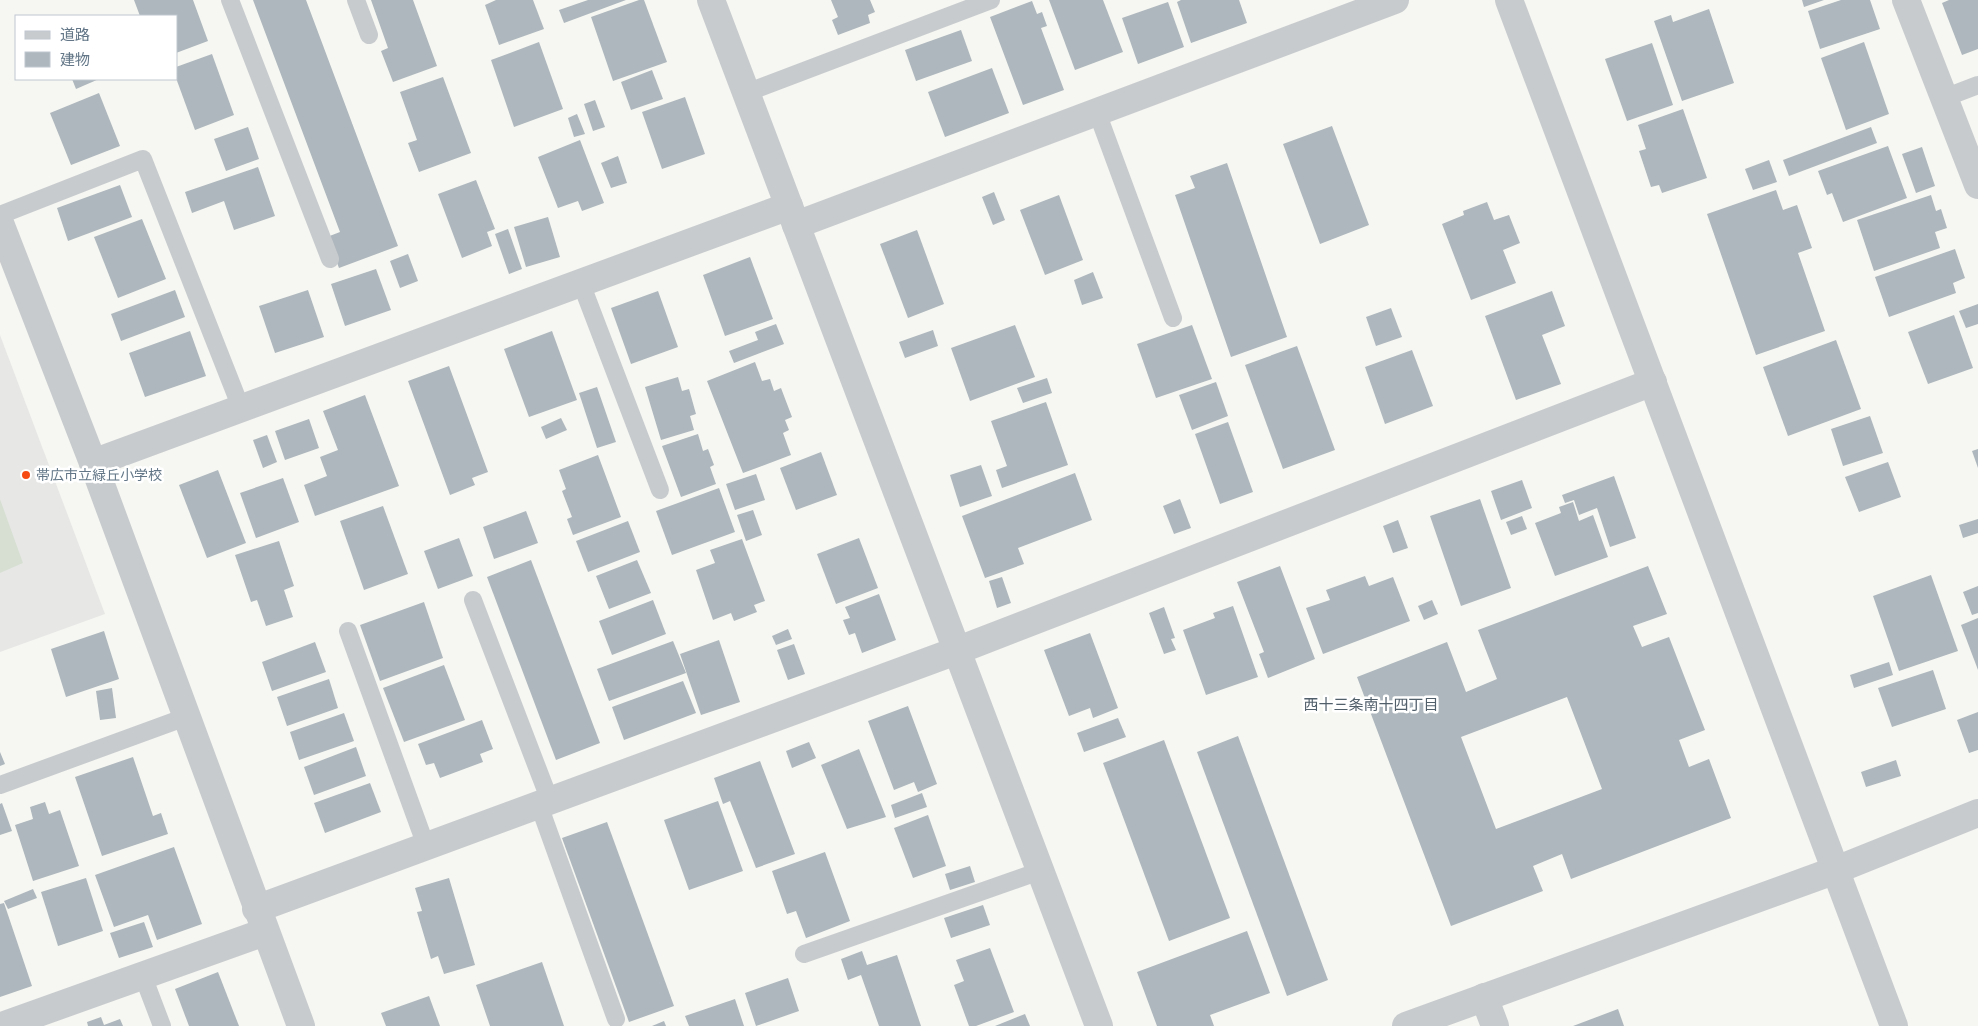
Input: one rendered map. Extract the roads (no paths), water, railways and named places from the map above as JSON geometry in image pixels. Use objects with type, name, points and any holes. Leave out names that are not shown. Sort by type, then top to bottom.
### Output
[{"type":"street","points":[[711,0],[1099,1026]]},
{"type":"street","points":[[92,463],[581,283],[792,215],[1097,112],[1396,0]]},
{"type":"street","points":[[1509,0],[1894,1026]]},
{"type":"street","points":[[1906,0],[1978,185]]},
{"type":"street","points":[[0,223],[92,463],[301,1026]]},
{"type":"street","points":[[2,1026],[143,976],[426,846],[956,651],[1653,382]]},
{"type":"street","points":[[1406,1026],[1836,870],[1978,813]]},
{"type":"street","points":[[1484,997],[1495,1026]]},
{"type":"lane","points":[[230,0],[330,259]]},
{"type":"lane","points":[[356,0],[369,36]]},
{"type":"lane","points":[[746,93],[990,0]]},
{"type":"lane","points":[[1944,98],[1978,85]]},
{"type":"lane","points":[[1097,112],[1173,318]]},
{"type":"lane","points":[[0,215],[143,159],[241,408]]},
{"type":"lane","points":[[581,283],[660,490]]},
{"type":"lane","points":[[473,600],[545,803],[616,1019]]},
{"type":"lane","points":[[348,631],[426,846]]},
{"type":"lane","points":[[0,784],[186,717]]},
{"type":"lane","points":[[804,954],[1040,872]]},
{"type":"lane","points":[[143,976],[162,1026]]},
{"type":"place","name":"帯広市立緑丘小学校","points":[[26,475]]},
{"type":"district","name":"西十三条南十四丁目","points":[[1371,705]]}]
